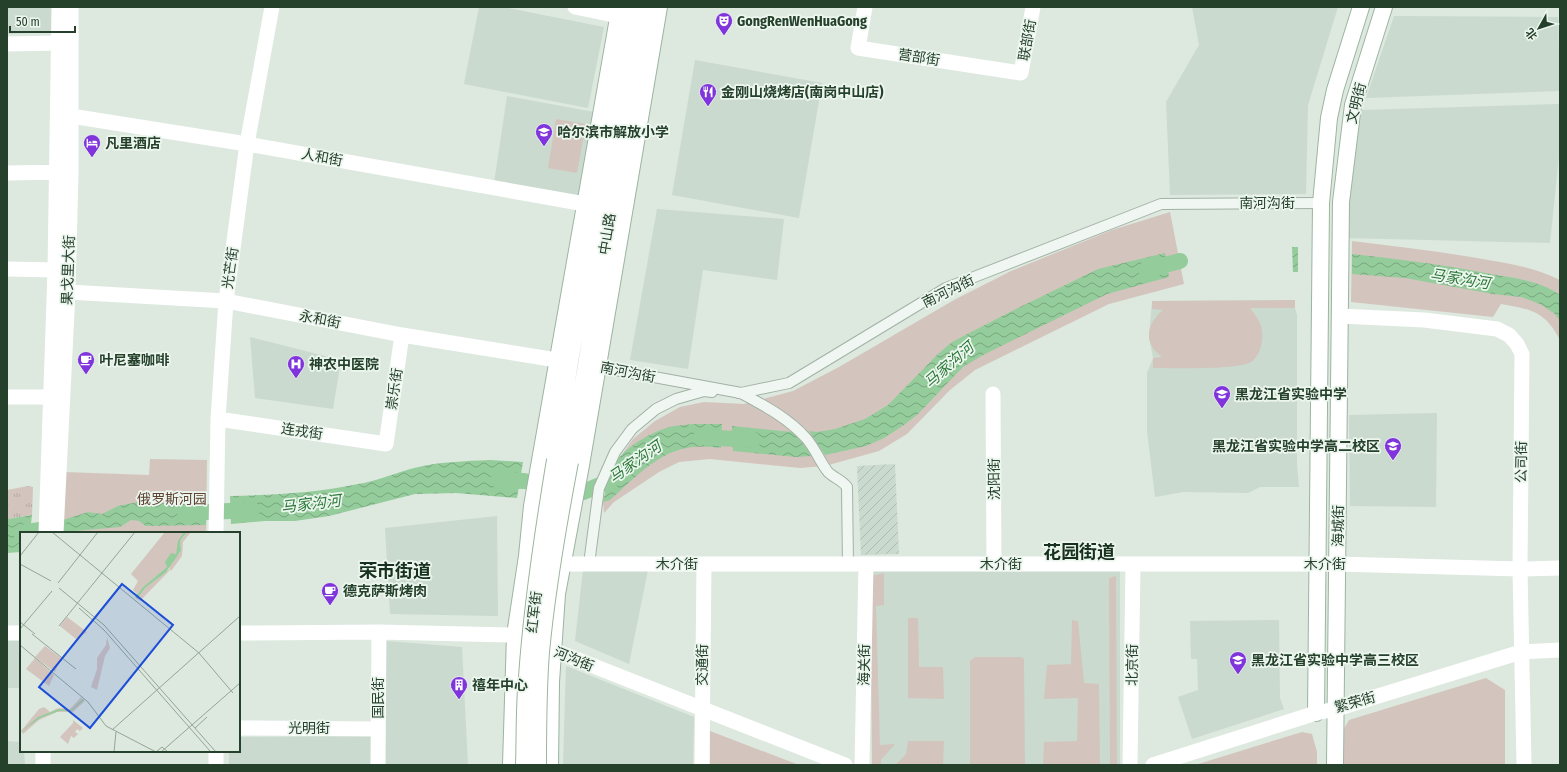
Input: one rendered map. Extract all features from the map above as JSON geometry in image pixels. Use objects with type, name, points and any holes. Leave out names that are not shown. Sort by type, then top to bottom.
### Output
[{"type":"main road","name":"中山路","points":[[562,461],[592,365],[646,7]]},
{"type":"main road","points":[[592,365],[659,7]]},
{"type":"main road","name":"文明街","points":[[1321,285],[1321,202],[1329,118],[1335,90],[1362,7]]},
{"type":"main road","name":"文明街","points":[[1340,286],[1341,202],[1353,105],[1384,7]]},
{"type":"main road","points":[[564,361],[585,204],[623,10]]},
{"type":"main road","name":"中山路","points":[[562,461],[564,361],[623,10]]},
{"type":"main road","name":"海城街","points":[[1316,713],[1321,285]]},
{"type":"main road","name":"海城街","points":[[1335,765],[1340,286]]},
{"type":"main road","points":[[553,509],[562,461]]},
{"type":"main road","name":"红军街","points":[[524,765],[527,676],[531,629],[562,461]]},
{"type":"main road","name":"红军街","points":[[511,765],[515,635],[527,556],[553,509]]},
{"type":"main road","name":"红军街","points":[[550,765],[552,650],[557,594],[562,564],[553,509]]},
{"type":"main road","name":"红军街","points":[[538,765],[539,690],[553,509]]},
{"type":"street","name":"果戈里大街","points":[[59,7],[59,43],[65,115]]},
{"type":"street","name":"果戈里大街","points":[[46,532],[53,475],[68,292],[64,172],[65,115],[71,7]]},
{"type":"street","name":"光芒街","points":[[216,532],[218,419],[226,301],[247,144],[272,7]]},
{"type":"street","points":[[575,7],[623,10]]},
{"type":"street","name":"营部街","points":[[865,7],[858,48],[1021,73]]},
{"type":"street","name":"联部街","points":[[1021,73],[1033,7]]},
{"type":"street","points":[[7,44],[59,43]]},
{"type":"street","name":"人和街","points":[[65,115],[247,144],[585,204]]},
{"type":"street","points":[[7,172],[64,172]]},
{"type":"street","name":"果戈里大街","points":[[56,532],[50,396],[56,270],[64,172]]},
{"type":"street","name":"南河沟街","points":[[592,365],[741,393],[789,383],[946,288],[1161,204],[1321,202]]},
{"type":"street","points":[[7,270],[56,270]]},
{"type":"street","name":"永和街","points":[[68,292],[226,301],[402,335],[564,361]]},
{"type":"street","name":"公司街","points":[[1340,316],[1424,320],[1497,329],[1509,335],[1517,344],[1522,354],[1520,570],[1524,765]]},
{"type":"street","name":"崇乐街","points":[[386,444],[402,335]]},
{"type":"street","points":[[589,564],[599,488],[615,452],[632,429],[656,409],[676,399],[704,391],[741,393],[774,410],[787,419],[807,439],[829,472],[843,482],[847,488],[848,564]]},
{"type":"street","name":"沈阳街","points":[[993,394],[994,564]]},
{"type":"street","points":[[7,397],[50,396]]},
{"type":"street","name":"连戎街","points":[[218,419],[386,444]]},
{"type":"street","name":"木介街","points":[[562,564],[1337,564],[1520,570],[1560,568]]},
{"type":"street","name":"交通街","points":[[702,765],[704,564]]},
{"type":"street","name":"海关街","points":[[862,765],[866,564]]},
{"type":"street","name":"北京街","points":[[1130,765],[1133,565]]},
{"type":"street","name":"河沟街","points":[[240,633],[379,632],[515,635],[845,765]]},
{"type":"street","name":"国民街","points":[[378,765],[379,632]]},
{"type":"street","points":[[7,633],[20,633]]},
{"type":"street","name":"繁荣街","points":[[1152,765],[1316,713],[1336,709],[1521,652],[1560,650]]},
{"type":"street","name":"光明街","points":[[240,728],[378,729]]},
{"type":"street","points":[[43,752],[43,765]]},
{"type":"street","points":[[52,752],[52,765]]},
{"type":"street","points":[[216,752],[216,765]]},
{"type":"shaded area","points":[[7,7],[52,7],[52,32],[7,34]]},
{"type":"shaded area","points":[[479,7],[503,7],[604,27],[588,108],[464,84]]},
{"type":"shaded area","points":[[1192,7],[1338,7],[1308,105],[1306,194],[1170,195],[1166,102],[1199,45]]},
{"type":"shaded area","points":[[1394,16],[1558,17],[1560,91],[1366,98]]},
{"type":"shaded area","points":[[695,60],[822,83],[799,218],[672,195]]},
{"type":"shaded area","name":"哈尔滨市解放小学","points":[[507,96],[594,112],[581,197],[494,183]]},
{"type":"shaded area","points":[[1560,104],[1560,147],[1550,243],[1346,238],[1351,164],[1362,110]]},
{"type":"shaded area","points":[[657,209],[784,219],[777,280],[703,270],[688,369],[630,360]]},
{"type":"shaded area","name":"黑龙江省实验中学","points":[[1295,300],[1297,315],[1297,465],[1299,487],[1260,487],[1248,493],[1184,492],[1155,497],[1147,431],[1147,373],[1153,358],[1149,337],[1152,301]]},
{"type":"shaded area","name":"神农中医院","points":[[250,337],[341,360],[333,409],[255,398]]},
{"type":"shaded area","name":"黑龙江省实验中学高二校区","points":[[1437,413],[1436,507],[1350,506],[1349,415]]},
{"type":"shaded area","points":[[895,464],[899,554],[861,555],[857,466]]},
{"type":"shaded area","points":[[497,516],[498,616],[390,614],[385,528]]},
{"type":"shaded area","points":[[870,569],[1120,570],[1120,765],[872,765]]},
{"type":"shaded area","points":[[583,570],[648,570],[629,664],[575,641]]},
{"type":"shaded area","name":"黑龙江省实验中学高三校区","points":[[1279,620],[1280,698],[1284,709],[1192,739],[1178,697],[1198,690],[1197,659],[1191,659],[1190,621]]},
{"type":"shaded area","points":[[7,639],[20,640],[20,688],[7,688]]},
{"type":"shaded area","points":[[386,641],[462,647],[468,765],[385,765]]},
{"type":"shaded area","points":[[566,666],[694,717],[693,765],[563,765]]},
{"type":"shaded area","points":[[373,736],[372,765],[229,765],[229,752],[240,752],[240,737]]},
{"type":"shaded area","points":[[7,741],[20,742],[20,752],[24,752],[25,765],[7,765]]},
{"type":"green space","points":[[556,119],[586,124],[577,173],[548,168]]},
{"type":"green space","points":[[1170,212],[1184,284],[1109,304],[975,370],[950,390],[907,434],[879,451],[825,466],[800,468],[710,459],[679,462],[659,472],[614,502],[604,513],[603,502],[611,474],[618,460],[633,439],[655,421],[680,407],[704,402],[744,404],[793,391],[839,367],[954,300],[1011,271],[1112,230]]},
{"type":"green space","points":[[1352,241],[1462,255],[1520,266],[1560,280],[1560,340],[1549,323],[1536,313],[1501,304],[1493,317],[1351,302]]},
{"type":"green space","points":[[1295,300],[1295,308],[1250,308],[1260,323],[1262,331],[1260,350],[1256,358],[1251,362],[1244,365],[1219,367],[1153,368],[1153,358],[1162,357],[1156,352],[1149,340],[1150,328],[1153,321],[1163,310],[1152,309],[1152,301]]},
{"type":"green space","name":"俄罗斯河园","points":[[150,459],[207,460],[206,532],[63,532],[64,472],[149,475]]},
{"type":"green space","points":[[28,486],[33,487],[32,515],[7,519],[7,490]]},
{"type":"green space","points":[[884,573],[884,605],[876,606],[880,745],[895,744],[881,760],[881,765],[872,765],[871,576]]},
{"type":"green space","points":[[1116,576],[1117,765],[1110,765],[1109,578]]},
{"type":"green space","points":[[908,618],[918,618],[919,667],[943,667],[944,699],[908,698]]},
{"type":"green space","points":[[1072,620],[1078,621],[1084,683],[1099,684],[1100,765],[1043,765],[1044,742],[1077,741],[1078,698],[1044,699],[1047,665],[1071,664]]},
{"type":"green space","points":[[975,657],[1021,657],[1024,659],[1025,765],[970,765],[970,661]]},
{"type":"green space","points":[[1486,678],[1505,690],[1505,765],[1339,765],[1339,737],[1349,720]]},
{"type":"green space","points":[[710,731],[799,765],[710,765]]},
{"type":"green space","points":[[1302,732],[1312,734],[1317,752],[1317,765],[1195,765]]},
{"type":"green space","points":[[908,741],[944,741],[943,765],[895,765],[906,754]]},
{"type":"water","points":[[1292,247],[1298,247],[1298,272],[1293,272]]},
{"type":"water","points":[[1165,253],[1169,277],[1107,294],[985,354],[963,367],[918,414],[884,438],[866,446],[825,455],[809,431],[817,432],[835,429],[865,419],[888,405],[938,354],[952,342],[1010,312],[1098,269]]},
{"type":"water","points":[[1352,254],[1456,268],[1536,283],[1560,295],[1560,321],[1555,314],[1540,304],[1521,297],[1493,294],[1405,278],[1352,274]]},
{"type":"water","points":[[693,424],[722,424],[721,448],[691,447],[665,456],[645,469],[610,500],[603,502],[608,481],[617,461],[628,449],[659,430],[674,426]]},
{"type":"water","points":[[732,426],[792,432],[812,456],[796,457],[733,451]]},
{"type":"water","points":[[490,460],[523,462],[517,498],[456,493],[415,494],[329,516],[295,521],[265,521],[231,524],[230,496],[326,490],[365,483],[432,464]]},
{"type":"water","points":[[204,491],[207,492],[206,525],[146,526],[139,521],[131,520],[120,527],[63,532],[63,520],[88,512],[102,514],[118,506],[152,500],[170,505],[179,504],[198,496]]},
{"type":"water","points":[[32,515],[30,532],[20,532],[20,552],[7,553],[7,519]]},
{"type":"waterway","name":"马家沟河","points":[[1146,270],[1180,261]]},
{"type":"waterway","name":"马家沟河","points":[[701,437],[753,440]]},
{"type":"waterway","name":"马家沟河","points":[[498,480],[524,481],[583,492],[610,481],[625,468]]},
{"type":"waterway","name":"马家沟河","points":[[185,513],[252,510]]},
{"type":"waterway","name":"马家沟河","points":[[27,532],[59,527]]},
{"type":"place","name":"GongRenWenHuaGong","points":[[724,36]]},
{"type":"place","name":"金刚山烧烤店(南岗中山店)","points":[[708,107]]},
{"type":"place","name":"哈尔滨市解放小学","points":[[544,147]]},
{"type":"place","name":"凡里酒店","points":[[92,158]]},
{"type":"place","name":"叶尼塞咖啡","points":[[86,375]]},
{"type":"place","name":"神农中医院","points":[[296,379]]},
{"type":"place","name":"黑龙江省实验中学","points":[[1222,409]]},
{"type":"place","name":"黑龙江省实验中学高二校区","points":[[1393,461]]},
{"type":"place","name":"德克萨斯烤肉","points":[[330,606]]},
{"type":"place","name":"黑龙江省实验中学高三校区","points":[[1238,675]]},
{"type":"place","name":"禧年中心","points":[[459,700]]},
{"type":"district","name":"花园街道","points":[[1079,552]]},
{"type":"district","name":"荣市街道","points":[[395,571]]}]
